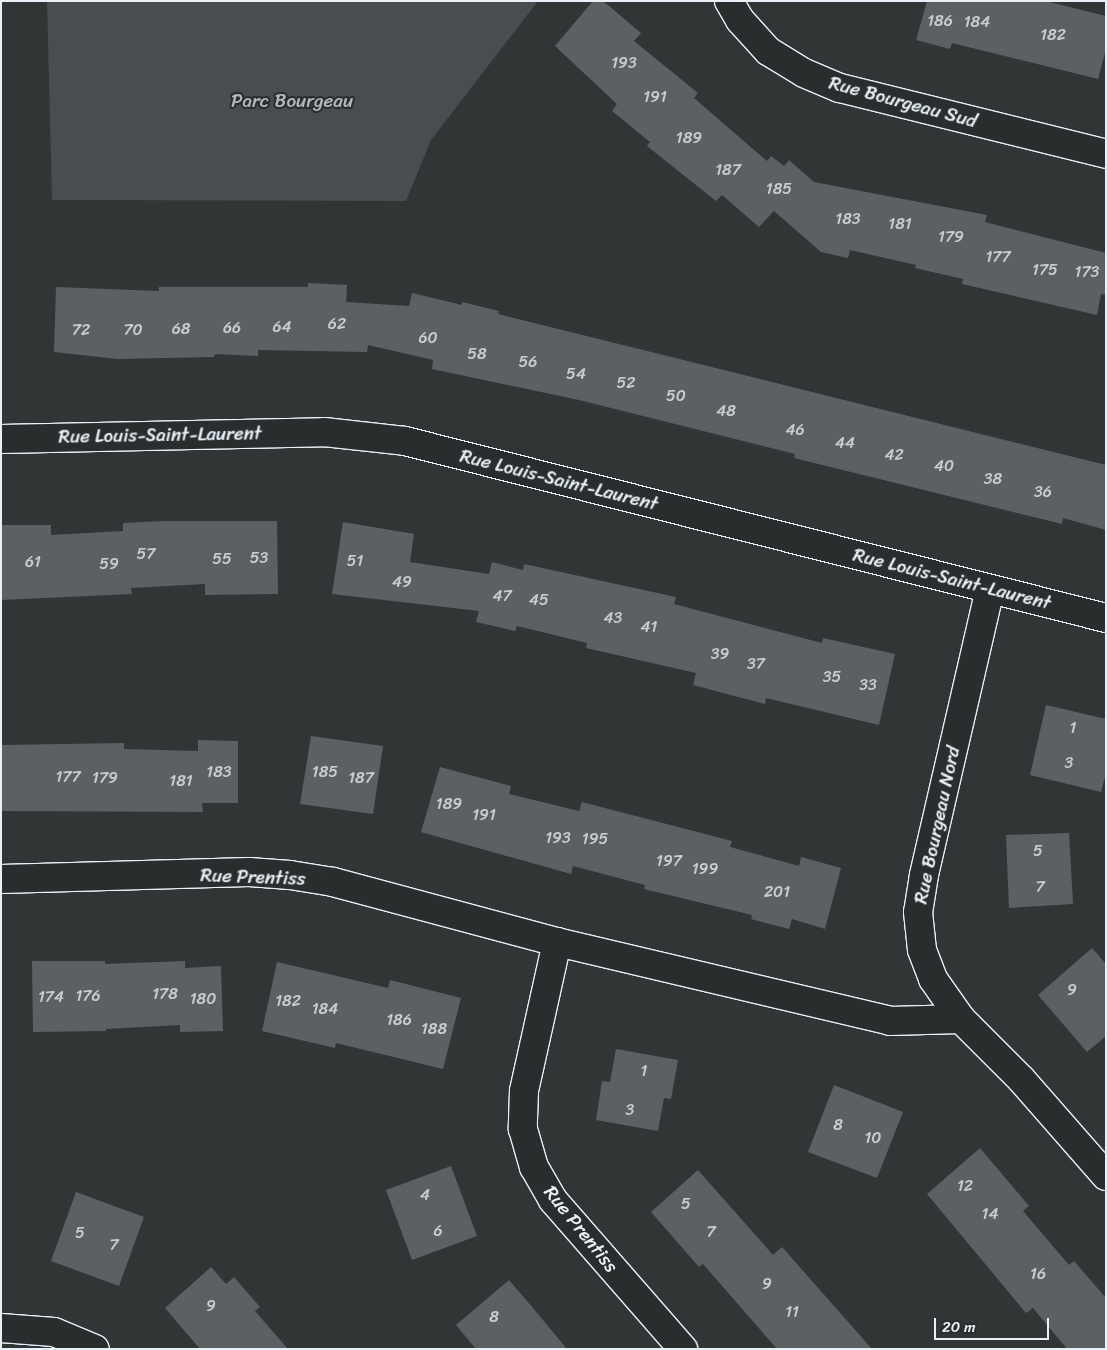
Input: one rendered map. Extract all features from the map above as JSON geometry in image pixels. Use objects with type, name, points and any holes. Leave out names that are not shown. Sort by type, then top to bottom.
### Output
[{"type":"street","name":"Rue Bourgeau Sud","points":[[729,1],[740,20],[768,51],[804,73],[840,88],[1106,154]]},
{"type":"street","name":"Rue Louis-Saint-Laurent","points":[[1,439],[324,432],[405,441],[1106,618]]},
{"type":"street","name":"Rue Bourgeau Nord","points":[[990,589],[918,912],[922,950],[933,979],[961,1019],[1021,1079],[1106,1176]]},
{"type":"street","name":"Rue Prentiss","points":[[1,879],[249,872],[290,875],[333,882],[557,942],[890,1021],[961,1019]]},
{"type":"street","name":"Rue Prentiss","points":[[557,942],[524,1091],[524,1129],[534,1167],[553,1200],[683,1349]]},
{"type":"street","points":[[1,1328],[54,1332],[95,1349]]},
{"type":"green space","name":"Parc Bourgeau","points":[[47,1],[538,1],[431,140],[406,201],[52,200]]},
{"type":"building","points":[[593,1],[603,1],[641,33],[634,41],[698,93],[694,98],[767,161],[771,156],[784,166],[789,160],[814,182],[987,215],[985,222],[1106,253],[1106,295],[1101,294],[1097,315],[962,284],[963,279],[915,268],[916,265],[850,250],[848,258],[821,252],[774,211],[759,227],[722,195],[716,201],[647,146],[650,142],[612,111],[617,104],[555,46]]},
{"type":"building","points":[[927,1],[1045,1],[1106,16],[1106,49],[1098,79],[952,43],[950,49],[916,40]]},
{"type":"building","points":[[308,283],[347,285],[346,302],[409,306],[412,293],[462,305],[462,302],[499,311],[498,314],[1106,465],[1106,530],[1063,518],[1062,524],[794,458],[795,454],[579,400],[432,369],[433,360],[368,345],[367,352],[258,350],[258,356],[215,354],[214,357],[117,359],[54,352],[56,287],[159,291],[159,287],[308,287]]},
{"type":"building","points":[[277,521],[278,594],[205,595],[205,584],[131,588],[132,594],[1,600],[1,525],[51,525],[51,535],[123,531],[123,523]]},
{"type":"building","points":[[343,522],[414,534],[410,562],[489,574],[492,562],[523,570],[524,564],[676,597],[674,604],[822,643],[823,638],[895,654],[879,725],[766,698],[765,704],[693,685],[696,673],[586,648],[587,643],[517,626],[515,631],[476,622],[479,611],[332,594]]},
{"type":"building","points":[[1046,705],[1106,719],[1106,773],[1101,792],[1030,775]]},
{"type":"building","points":[[311,736],[383,746],[373,814],[300,804]]},
{"type":"building","points":[[198,740],[238,741],[238,803],[202,803],[203,812],[1,811],[1,745],[124,743],[124,749],[198,751]]},
{"type":"building","points":[[440,767],[511,786],[509,794],[579,811],[582,802],[732,841],[730,847],[799,866],[801,857],[841,868],[825,929],[792,919],[789,929],[751,919],[752,915],[644,889],[645,885],[573,866],[571,874],[421,832]]},
{"type":"building","points":[[1069,833],[1073,904],[1009,908],[1006,835]]},
{"type":"building","points":[[1092,948],[1106,964],[1106,1036],[1087,1052],[1038,995]]},
{"type":"building","points":[[32,961],[105,961],[105,964],[185,961],[185,968],[221,966],[223,1031],[180,1032],[180,1025],[106,1029],[106,1031],[33,1032]]},
{"type":"building","points":[[277,962],[388,988],[390,980],[461,998],[443,1069],[336,1043],[335,1048],[262,1031]]},
{"type":"building","points":[[616,1049],[678,1060],[671,1099],[664,1098],[658,1131],[596,1120],[602,1081],[610,1082]]},
{"type":"building","points":[[834,1085],[903,1112],[877,1178],[808,1152]]},
{"type":"building","points":[[980,1148],[1029,1206],[1023,1211],[1069,1265],[1074,1261],[1106,1298],[1106,1349],[1067,1349],[1033,1308],[1026,1313],[927,1194]]},
{"type":"building","points":[[451,1166],[477,1236],[412,1260],[386,1190]]},
{"type":"building","points":[[698,1170],[773,1255],[782,1247],[872,1349],[777,1349],[703,1264],[699,1267],[651,1212]]},
{"type":"building","points":[[76,1192],[144,1217],[119,1286],[51,1261]]},
{"type":"building","points":[[211,1267],[226,1284],[234,1277],[260,1307],[255,1311],[288,1349],[200,1349],[165,1308]]},
{"type":"building","points":[[509,1280],[567,1349],[476,1349],[456,1325]]}]
